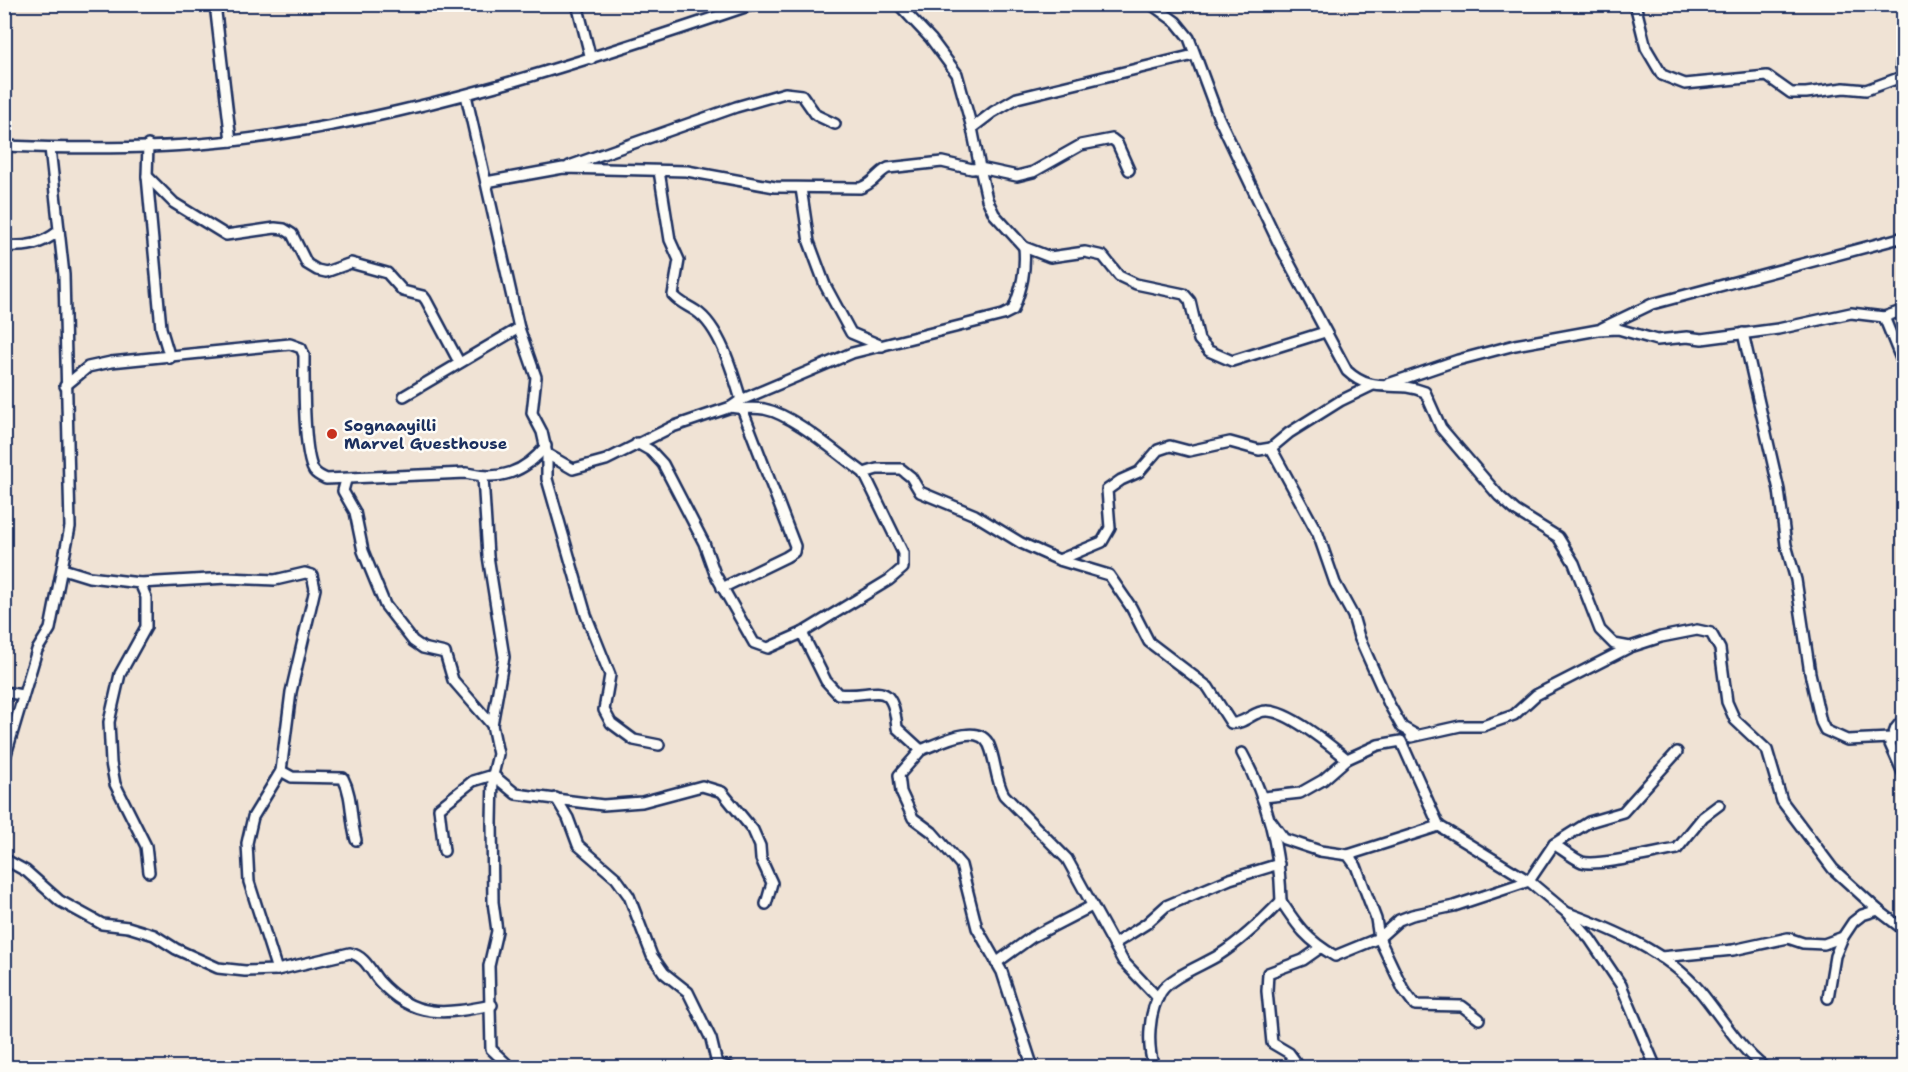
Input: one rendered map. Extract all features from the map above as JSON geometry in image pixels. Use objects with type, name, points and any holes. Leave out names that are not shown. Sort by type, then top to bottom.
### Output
[{"type":"street","points":[[215,4],[231,141]]},
{"type":"street","points":[[577,4],[591,59]]},
{"type":"street","points":[[4,146],[50,148],[231,141],[332,126],[466,95],[591,59],[754,4]]},
{"type":"street","points":[[898,4],[931,39],[957,74],[972,128],[987,199],[994,214],[1024,247],[1050,257],[1085,252],[1103,256],[1119,276],[1136,284],[1184,294],[1190,301],[1198,340],[1209,351],[1232,361],[1325,332]]},
{"type":"street","points":[[1151,4],[1176,22],[1189,38],[1218,116],[1325,332],[1347,371],[1358,381],[1371,386],[1413,387],[1425,392],[1441,428],[1499,496],[1516,511],[1558,537],[1574,563],[1600,630],[1614,644],[1630,647]]},
{"type":"street","points":[[1635,4],[1646,48],[1662,75],[1685,84],[1767,76],[1791,93],[1844,88],[1866,90],[1876,88],[1889,79],[1904,75],[1901,67],[1904,42]]},
{"type":"street","points":[[972,128],[1017,98],[1194,55]]},
{"type":"street","points":[[486,182],[563,168],[736,106],[785,93],[802,95],[816,115],[835,124]]},
{"type":"street","points":[[466,95],[519,328],[536,377],[532,413],[547,450],[547,479],[586,615],[610,675],[604,710],[611,723],[634,740],[659,745]]},
{"type":"street","points":[[563,168],[715,174],[775,187],[860,188],[874,182],[881,171],[888,168],[942,162],[1017,176],[1033,172],[1081,145],[1112,139],[1118,142],[1129,170]]},
{"type":"street","points":[[148,145],[147,176],[161,328],[170,358]]},
{"type":"street","points":[[4,761],[37,650],[50,629],[70,527],[64,275],[50,148]]},
{"type":"street","points":[[659,171],[670,240],[679,260],[673,295],[682,305],[697,311],[721,344],[741,400]]},
{"type":"street","points":[[147,176],[174,203],[226,234],[284,229],[292,234],[307,264],[317,270],[326,272],[351,263],[387,273],[403,291],[423,296],[459,362]]},
{"type":"street","points":[[801,188],[809,242],[825,285],[851,333],[882,346]]},
{"type":"street","points":[[4,246],[27,247],[48,239],[59,231]]},
{"type":"street","points":[[1598,330],[1653,304],[1904,237]]},
{"type":"street","points":[[547,450],[573,469],[606,460],[672,427],[731,407],[741,400],[852,353],[1013,310],[1026,269],[1024,247]]},
{"type":"street","points":[[1385,386],[1458,360],[1515,345],[1598,330],[1618,329],[1657,340],[1687,337],[1702,339],[1851,313],[1884,317],[1904,310]]},
{"type":"street","points":[[1884,317],[1904,366]]},
{"type":"street","points":[[404,396],[519,328]]},
{"type":"street","points":[[1743,333],[1779,490],[1786,545],[1796,580],[1810,673],[1821,722],[1825,730],[1847,740],[1891,738]]},
{"type":"street","points":[[65,386],[88,367],[290,344],[297,345],[304,355],[306,418],[314,471],[326,479],[346,480],[376,476],[466,473],[483,477],[514,472],[532,464],[547,450]]},
{"type":"street","points":[[1059,560],[1102,542],[1110,528],[1107,490],[1120,480],[1139,472],[1158,450],[1170,446],[1189,450],[1230,442],[1259,450],[1271,448],[1289,433],[1340,401],[1371,386]]},
{"type":"street","points":[[637,443],[651,451],[663,464],[704,543],[722,588],[753,643],[760,647],[775,646],[802,633],[889,580],[903,568],[903,553],[864,473],[782,416],[763,408],[743,411],[731,407]]},
{"type":"street","points":[[722,588],[786,557],[794,552],[795,546],[743,411]]},
{"type":"street","points":[[1271,448],[1305,506],[1335,583],[1353,615],[1359,637],[1389,704],[1402,727],[1416,735]]},
{"type":"street","points":[[864,473],[877,469],[901,469],[911,477],[920,492],[975,515],[1022,543],[1059,560],[1108,575],[1131,607],[1149,642],[1208,687],[1231,723],[1238,724],[1264,711],[1277,712],[1325,741],[1347,759]]},
{"type":"street","points":[[483,477],[488,556],[504,657],[492,725],[498,754],[493,775],[493,902],[497,931],[489,966],[492,1005],[491,1049],[509,1066]]},
{"type":"street","points":[[346,480],[343,490],[356,512],[363,551],[385,605],[413,641],[423,648],[445,653],[453,680],[492,725]]},
{"type":"street","points":[[63,569],[89,577],[140,582],[227,578],[275,580],[305,573],[312,575],[315,590],[291,692],[281,771],[253,817],[247,843],[249,882],[277,970]]},
{"type":"street","points":[[140,582],[146,597],[146,627],[120,674],[109,722],[111,763],[115,784],[146,846],[149,872]]},
{"type":"street","points":[[1264,797],[1300,793],[1323,780],[1347,759],[1378,744],[1401,741],[1416,735],[1460,726],[1483,726],[1514,715],[1536,695],[1630,647],[1661,636],[1697,630],[1711,633],[1720,649],[1727,702],[1735,720],[1767,750],[1782,801],[1833,869],[1904,930]]},
{"type":"street","points":[[802,633],[826,681],[838,694],[871,692],[885,694],[895,705],[897,728],[921,750]]},
{"type":"street","points":[[4,692],[22,695]]},
{"type":"street","points":[[1904,718],[1891,738],[1891,751],[1904,775]]},
{"type":"street","points":[[1033,1068],[1013,1001],[977,928],[961,865],[932,832],[913,818],[901,792],[899,775],[921,750],[973,733],[982,736],[989,745],[998,785],[1004,795],[1067,859],[1092,906],[1134,975],[1158,998]]},
{"type":"street","points":[[1401,741],[1439,826],[1529,881],[1566,912],[1590,939],[1621,986],[1656,1068]]},
{"type":"street","points":[[1242,753],[1255,777],[1271,821],[1279,864],[1281,901],[1301,932],[1320,948],[1335,956],[1379,938],[1399,921],[1412,915],[1454,906],[1529,881],[1554,844],[1588,822],[1623,812],[1677,752]]},
{"type":"street","points":[[281,771],[292,777],[343,778],[348,787],[350,822],[356,840]]},
{"type":"street","points":[[493,775],[516,794],[603,805],[642,802],[702,786],[722,792],[753,830],[760,846],[762,859],[772,883],[766,904]]},
{"type":"street","points":[[444,850],[439,808],[473,781],[493,775]]},
{"type":"street","points":[[556,798],[568,818],[578,845],[616,878],[629,896],[652,956],[664,973],[688,992],[711,1039],[718,1066],[731,1068]]},
{"type":"street","points":[[1554,844],[1583,862],[1607,864],[1628,857],[1677,849],[1703,817],[1719,805]]},
{"type":"street","points":[[1271,821],[1284,839],[1320,851],[1348,855],[1439,826]]},
{"type":"street","points":[[1348,855],[1359,873],[1376,919],[1379,938],[1403,989],[1414,1005],[1462,1006],[1479,1019]]},
{"type":"street","points":[[4,859],[26,871],[60,901],[102,924],[128,927],[154,935],[176,949],[218,968],[245,971],[277,970],[350,953],[357,954],[368,964],[379,981],[394,995],[425,1012],[448,1014],[492,1005]]},
{"type":"street","points":[[1114,944],[1146,924],[1166,906],[1230,879],[1279,864]]},
{"type":"street","points":[[1154,1068],[1151,1058],[1151,1019],[1162,990],[1220,954],[1257,926],[1281,901]]},
{"type":"street","points":[[996,963],[1032,937],[1092,906]]},
{"type":"street","points":[[1828,998],[1835,956],[1843,937],[1853,922],[1862,915],[1878,910]]},
{"type":"street","points":[[1566,912],[1597,924],[1661,957],[1685,976],[1736,1040],[1765,1068]]},
{"type":"street","points":[[1661,957],[1733,950],[1788,938],[1803,943],[1824,944],[1843,937]]},
{"type":"street","points":[[1300,1068],[1289,1053],[1272,1044],[1267,991],[1268,973],[1303,960],[1320,948]]},
{"type":"place","name":"Sognaayilli Marvel Guesthouse","points":[[332,434]]}]
